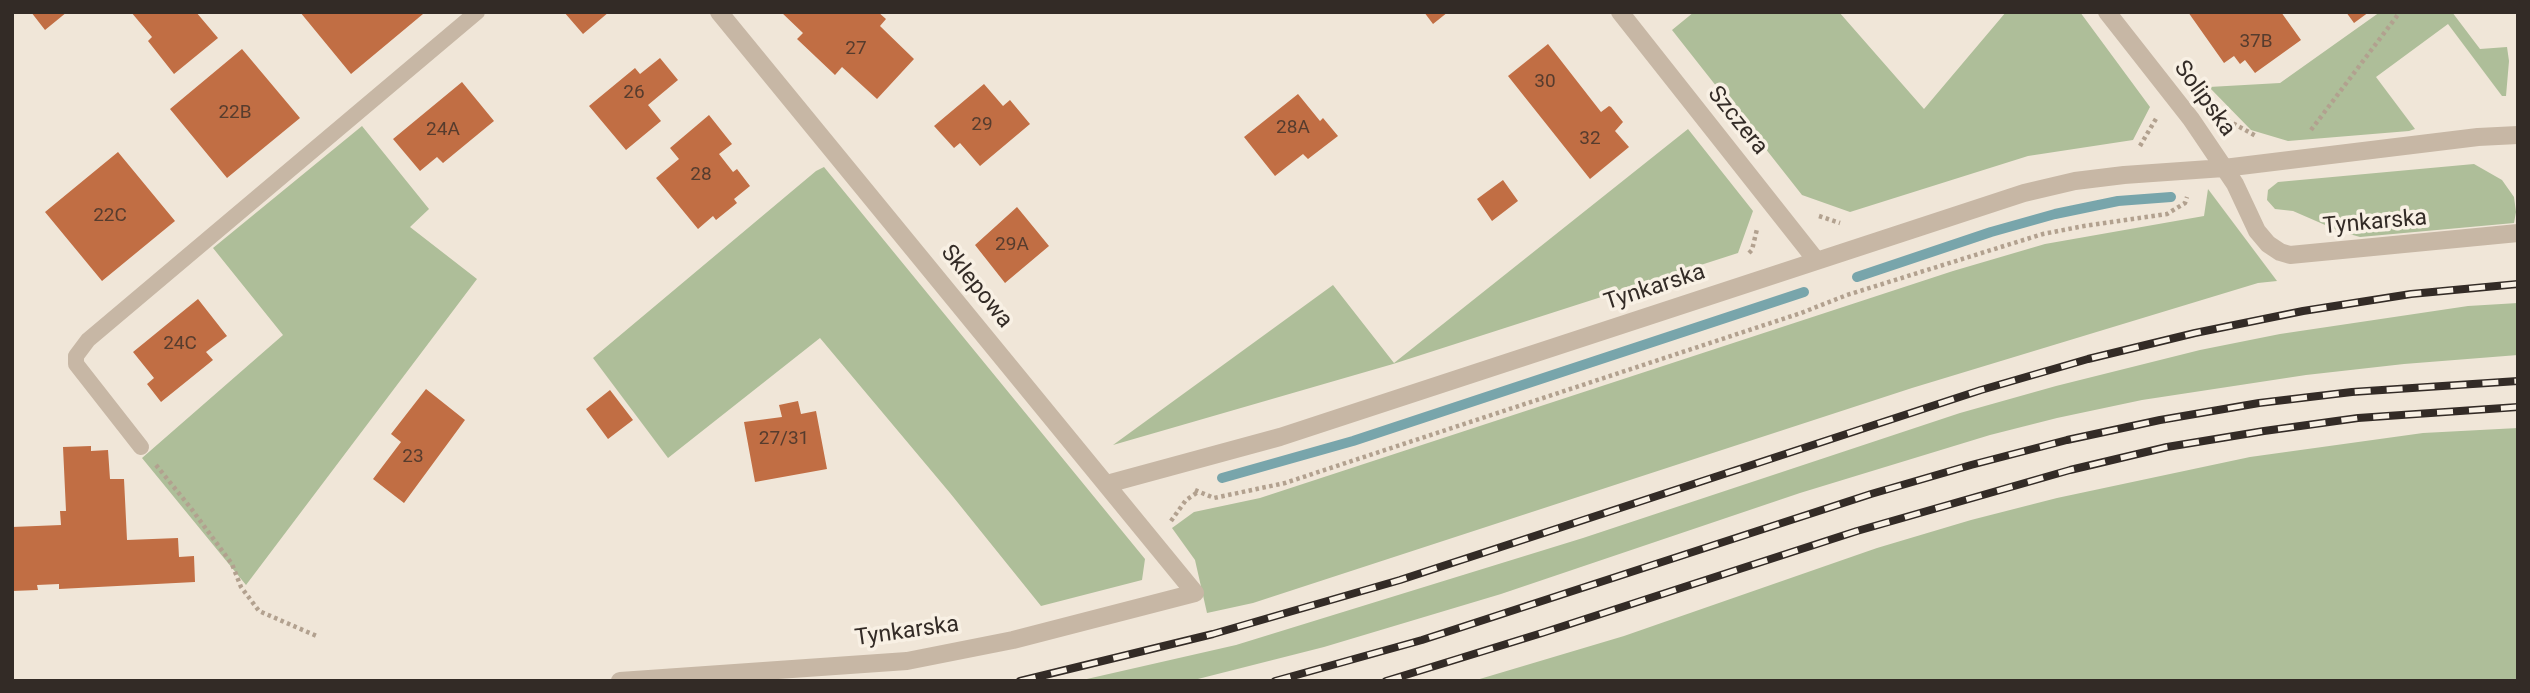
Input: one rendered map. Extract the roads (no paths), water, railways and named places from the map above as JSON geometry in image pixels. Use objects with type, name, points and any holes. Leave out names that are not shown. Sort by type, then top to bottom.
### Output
[{"type":"street","name":"Sklepowa","points":[[719,12],[1195,593]]},
{"type":"street","name":"Szczera","points":[[1620,12],[1816,260]]},
{"type":"street","name":"Solipska","points":[[2107,12],[2191,119],[2239,191],[2252,221]]},
{"type":"street","name":"Tynkarska","points":[[1107,484],[1280,437],[2024,193],[2076,181],[2224,168],[2478,137],[2518,135]]},
{"type":"street","name":"Tynkarska","points":[[2252,221],[2268,244],[2290,255],[2518,233]]},
{"type":"street","name":"Tynkarska","points":[[620,681],[907,660],[1013,640],[1195,593]]},
{"type":"lane","points":[[141,447],[76,364],[76,355],[88,341],[477,12]]},
{"type":"waterway","points":[[1857,277],[1991,232],[2055,214],[2118,201],[2171,197]]},
{"type":"waterway","points":[[1222,478],[1353,441],[1804,292]]},
{"type":"railway","points":[[1020,681],[1213,634],[1400,580],[1981,390],[2088,359],[2303,311],[2411,294],[2518,284]]},
{"type":"railway","points":[[1275,681],[1422,640],[1871,494],[2067,440],[2259,403],[2352,392],[2518,381]]},
{"type":"railway","points":[[1386,681],[1857,531],[2070,470],[2167,447],[2264,431],[2358,418],[2518,407]]}]
